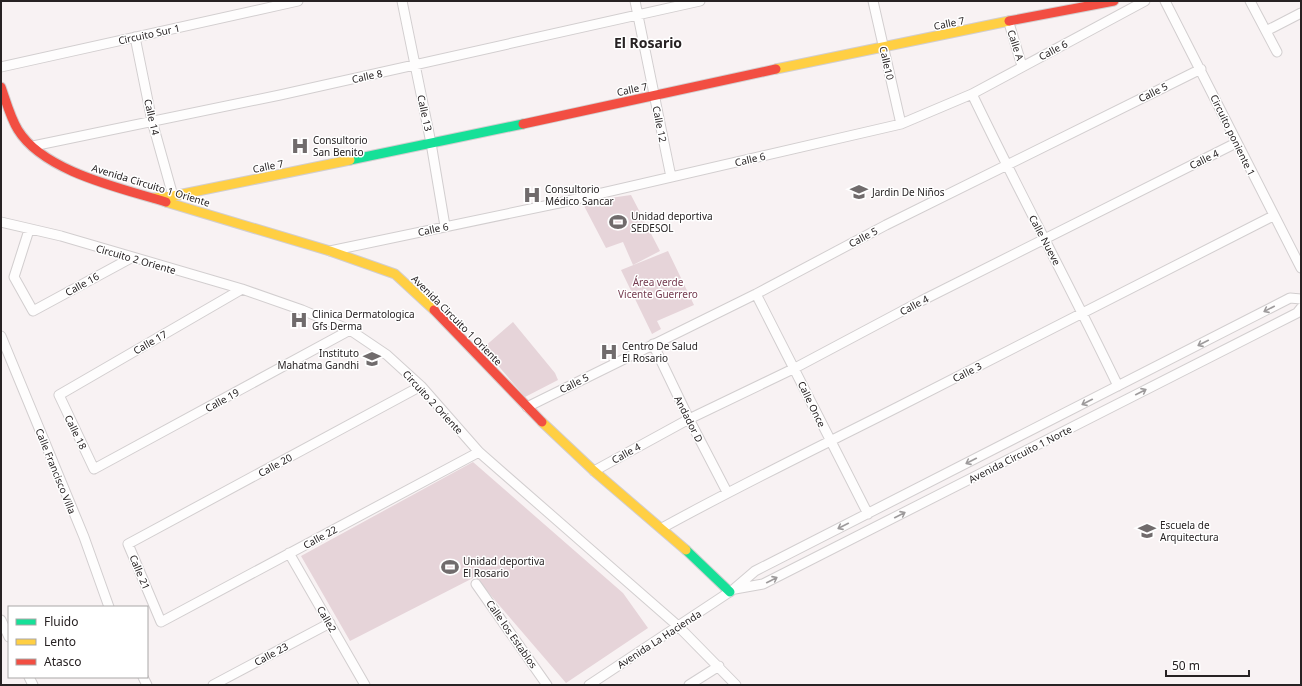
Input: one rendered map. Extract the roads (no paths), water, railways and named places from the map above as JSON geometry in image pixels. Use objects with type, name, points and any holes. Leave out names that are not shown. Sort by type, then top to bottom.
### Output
[{"type":"street","name":"Circuito Sur 1","points":[[1,66],[298,1]]},
{"type":"street","name":"Calle 13","points":[[402,1],[431,143],[445,226]]},
{"type":"street","name":"Calle 12","points":[[635,1],[671,177]]},
{"type":"street","name":"Calle 8","points":[[33,146],[415,66],[700,1]]},
{"type":"street","name":"Calle10","points":[[873,1],[901,124]]},
{"type":"street","name":"Calle 7","points":[[154,198],[173,196],[431,143],[883,46],[1009,23],[1114,1]]},
{"type":"street","name":"Calle 6","points":[[330,251],[671,177],[901,124],[972,94],[1145,1]]},
{"type":"street","name":"Circuito poniente 1","points":[[1165,1],[1201,69],[1273,216],[1301,268]]},
{"type":"street","points":[[1250,1],[1277,52]]},
{"type":"street","points":[[1266,31],[1301,13]]},
{"type":"street","name":"Calle A","points":[[1009,23],[1022,66]]},
{"type":"street","name":"Calle 14","points":[[135,37],[152,121],[173,196]]},
{"type":"street","name":"Calle 5","points":[[527,407],[756,294],[1006,165],[1201,69]]},
{"type":"street","name":"Avenida Circuito 1 Oriente","points":[[1,87],[18,131],[33,146],[69,170],[154,198],[330,251],[395,274],[437,313],[527,407],[594,471],[662,528],[732,591]]},
{"type":"street","name":"Calle Nueve","points":[[972,94],[1006,165],[1082,312],[1118,386]]},
{"type":"street","name":"Calle 4","points":[[594,471],[688,419],[795,368],[1044,238],[1236,143]]},
{"type":"street","name":"Calle 3","points":[[662,528],[727,492],[831,441],[1273,216]]},
{"type":"street","name":"Circuito 2 Oriente","points":[[1,222],[30,230],[61,236],[131,258],[242,289],[302,310],[350,330],[387,355],[421,386],[479,452],[678,626],[736,685]]},
{"type":"street","name":"Calle 16","points":[[30,230],[14,276],[33,311],[131,258]]},
{"type":"street","name":"Calle 17","points":[[58,395],[242,289]]},
{"type":"street","name":"Calle Once","points":[[756,294],[868,514]]},
{"type":"street","name":"Avenida Circuito 1 Norte","points":[[732,591],[754,572],[1290,298],[1301,299]]},
{"type":"street","name":"Avenida Circuito 1 Norte","points":[[732,591],[763,584],[1297,313],[1301,308]]},
{"type":"street","name":"Calle 19","points":[[94,469],[350,330]]},
{"type":"street","name":"Calle Francisco Villa","points":[[1,336],[84,537],[109,606]]},
{"type":"street","name":"Andador D","points":[[653,344],[688,419],[727,492]]},
{"type":"street","name":"Calle 20","points":[[128,544],[421,386]]},
{"type":"street","name":"Calle 18","points":[[58,395],[94,469]]},
{"type":"street","name":"Calle 22","points":[[161,622],[479,452]]},
{"type":"street","name":"Calle 21","points":[[128,544],[161,622]]},
{"type":"street","name":"Calle2","points":[[290,553],[365,685]]},
{"type":"street","name":"Calle los Establos","points":[[476,584],[547,685]]},
{"type":"street","name":"Avenida La Hacienda","points":[[589,685],[732,591]]},
{"type":"street","points":[[1,620],[6,636]]},
{"type":"street","name":"Calle 23","points":[[213,685],[330,623]]},
{"type":"street","points":[[689,685],[719,666]]},
{"type":"place","name":"Consultorio San Benito","points":[[300,146]]},
{"type":"place","name":"Jardin De Niños","points":[[859,192]]},
{"type":"place","name":"Consultorio Médico Sancar","points":[[532,195]]},
{"type":"place","name":"Unidad deportiva SEDESOL","points":[[618,222]]},
{"type":"place","name":"Clinica Dermatologica Gfs Derma","points":[[299,320]]},
{"type":"place","name":"Centro De Salud El Rosario","points":[[609,352]]},
{"type":"place","name":"Instituto Mahatma Gandhi","points":[[372,359]]},
{"type":"place","name":"Escuela de Arquitectura","points":[[1147,531]]},
{"type":"place","name":"Unidad deportiva El Rosario","points":[[450,567]]},
{"type":"district","name":"El Rosario","points":[[648,43]]},
{"type":"park label","name":"Área verde Vicente Guerrero","points":[[658,288]]}]
